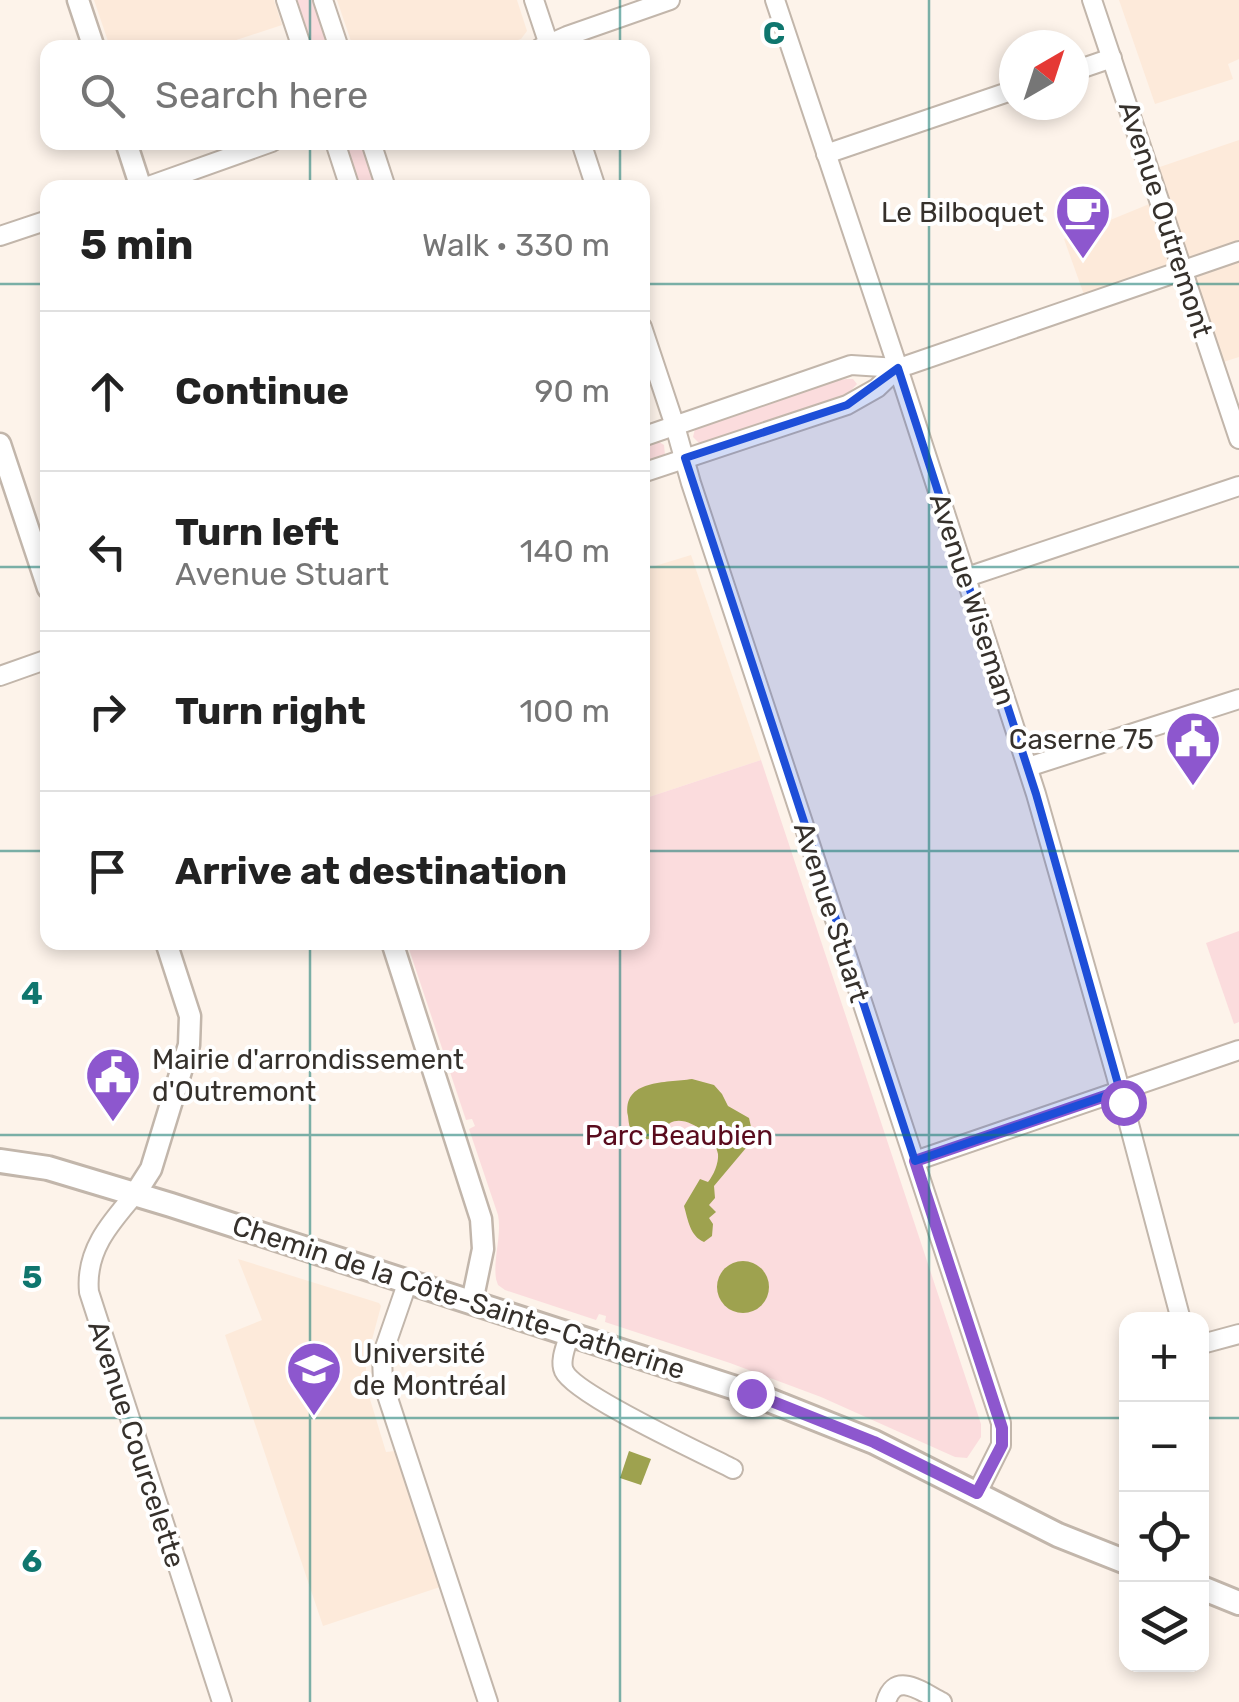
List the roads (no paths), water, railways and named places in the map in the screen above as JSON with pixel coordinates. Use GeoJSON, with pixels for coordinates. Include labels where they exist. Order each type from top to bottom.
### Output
{"type":"FeatureCollection","features":[{"type":"Feature","properties":{"kind":"main road","name":"Chemin de la Côte-Sainte-Catherine"},"geometry":{"type":"LineString","coordinates":[[0,1162],[48,1168],[135,1194],[697,1374],[874,1442],[1058,1535],[1119,1559]]}},
{"type":"Feature","properties":{"kind":"main road"},"geometry":{"type":"LineString","coordinates":[[1209,1591],[1239,1603]]}},
{"type":"Feature","properties":{"kind":"street"},"geometry":{"type":"LineString","coordinates":[[78,0],[91,40]]}},
{"type":"Feature","properties":{"kind":"street"},"geometry":{"type":"LineString","coordinates":[[286,0],[299,40]]}},
{"type":"Feature","properties":{"kind":"street"},"geometry":{"type":"LineString","coordinates":[[323,0],[337,40]]}},
{"type":"Feature","properties":{"kind":"street"},"geometry":{"type":"LineString","coordinates":[[534,0],[544,40]]}},
{"type":"Feature","properties":{"kind":"street"},"geometry":{"type":"LineString","coordinates":[[562,40],[670,0]]}},
{"type":"Feature","properties":{"kind":"street","name":"Avenue Wiseman"},"geometry":{"type":"LineString","coordinates":[[775,0],[1028,767],[1179,1312]]}},
{"type":"Feature","properties":{"kind":"street","name":"Avenue Outremont"},"geometry":{"type":"LineString","coordinates":[[1092,0],[1239,438]]}},
{"type":"Feature","properties":{"kind":"street"},"geometry":{"type":"LineString","coordinates":[[1089,65],[1112,58]]}},
{"type":"Feature","properties":{"kind":"street"},"geometry":{"type":"LineString","coordinates":[[826,154],[999,95]]}},
{"type":"Feature","properties":{"kind":"street"},"geometry":{"type":"LineString","coordinates":[[129,150],[139,180]]}},
{"type":"Feature","properties":{"kind":"street"},"geometry":{"type":"LineString","coordinates":[[165,180],[249,150]]}},
{"type":"Feature","properties":{"kind":"street"},"geometry":{"type":"LineString","coordinates":[[338,150],[347,180]]}},
{"type":"Feature","properties":{"kind":"street"},"geometry":{"type":"LineString","coordinates":[[374,150],[383,180]]}},
{"type":"Feature","properties":{"kind":"street"},"geometry":{"type":"LineString","coordinates":[[584,150],[593,180]]}},
{"type":"Feature","properties":{"kind":"street"},"geometry":{"type":"LineString","coordinates":[[0,236],[40,223]]}},
{"type":"Feature","properties":{"kind":"street"},"geometry":{"type":"LineString","coordinates":[[650,434],[851,366],[898,368],[1239,251]]}},
{"type":"Feature","properties":{"kind":"street","name":"Avenue Stuart"},"geometry":{"type":"LineString","coordinates":[[650,352],[690,484],[1002,1428],[1002,1445],[977,1493]]}},
{"type":"Feature","properties":{"kind":"street"},"geometry":{"type":"LineString","coordinates":[[650,470],[847,405],[877,388],[898,368]]}},
{"type":"Feature","properties":{"kind":"street"},"geometry":{"type":"LineString","coordinates":[[0,444],[40,564]]}},
{"type":"Feature","properties":{"kind":"street"},"geometry":{"type":"LineString","coordinates":[[966,578],[1239,486]]}},
{"type":"Feature","properties":{"kind":"street"},"geometry":{"type":"LineString","coordinates":[[0,676],[40,663]]}},
{"type":"Feature","properties":{"kind":"street"},"geometry":{"type":"LineString","coordinates":[[1028,767],[1239,699]]}},
{"type":"Feature","properties":{"kind":"street"},"geometry":{"type":"LineString","coordinates":[[135,1194],[151,1169],[190,1044],[190,1016],[169,950]]}},
{"type":"Feature","properties":{"kind":"street"},"geometry":{"type":"LineString","coordinates":[[395,950],[481,1219],[483,1250],[472,1302]]}},
{"type":"Feature","properties":{"kind":"street"},"geometry":{"type":"LineString","coordinates":[[915,1161],[1239,1050]]}},
{"type":"Feature","properties":{"kind":"street","name":"Avenue Courcelette"},"geometry":{"type":"LineString","coordinates":[[135,1194],[113,1218],[96,1246],[88,1270],[89,1292],[222,1702]]}},
{"type":"Feature","properties":{"kind":"street"},"geometry":{"type":"LineString","coordinates":[[408,1281],[382,1356],[382,1384],[488,1702]]}},
{"type":"Feature","properties":{"kind":"street"},"geometry":{"type":"LineString","coordinates":[[570,1333],[562,1364],[574,1382],[621,1412],[733,1469]]}},
{"type":"Feature","properties":{"kind":"street"},"geometry":{"type":"LineString","coordinates":[[1209,1342],[1239,1334]]}},
{"type":"Feature","properties":{"kind":"street"},"geometry":{"type":"LineString","coordinates":[[886,1702],[892,1688],[899,1685],[942,1702]]}},
{"type":"Feature","properties":{"kind":"place","name":"Le Bilboquet"},"geometry":{"type":"Point","coordinates":[1083,261]}},
{"type":"Feature","properties":{"kind":"place","name":"Caserne 75"},"geometry":{"type":"Point","coordinates":[1193,788]}},
{"type":"Feature","properties":{"kind":"place","name":"Mairie d'arrondissement d'Outremont"},"geometry":{"type":"Point","coordinates":[113,1124]}},
{"type":"Feature","properties":{"kind":"place","name":"Université de Montréal"},"geometry":{"type":"Point","coordinates":[314,1418]}},
{"type":"Feature","properties":{"kind":"park label","name":"Parc Beaubien"},"geometry":{"type":"Point","coordinates":[679,1135]}}]}
